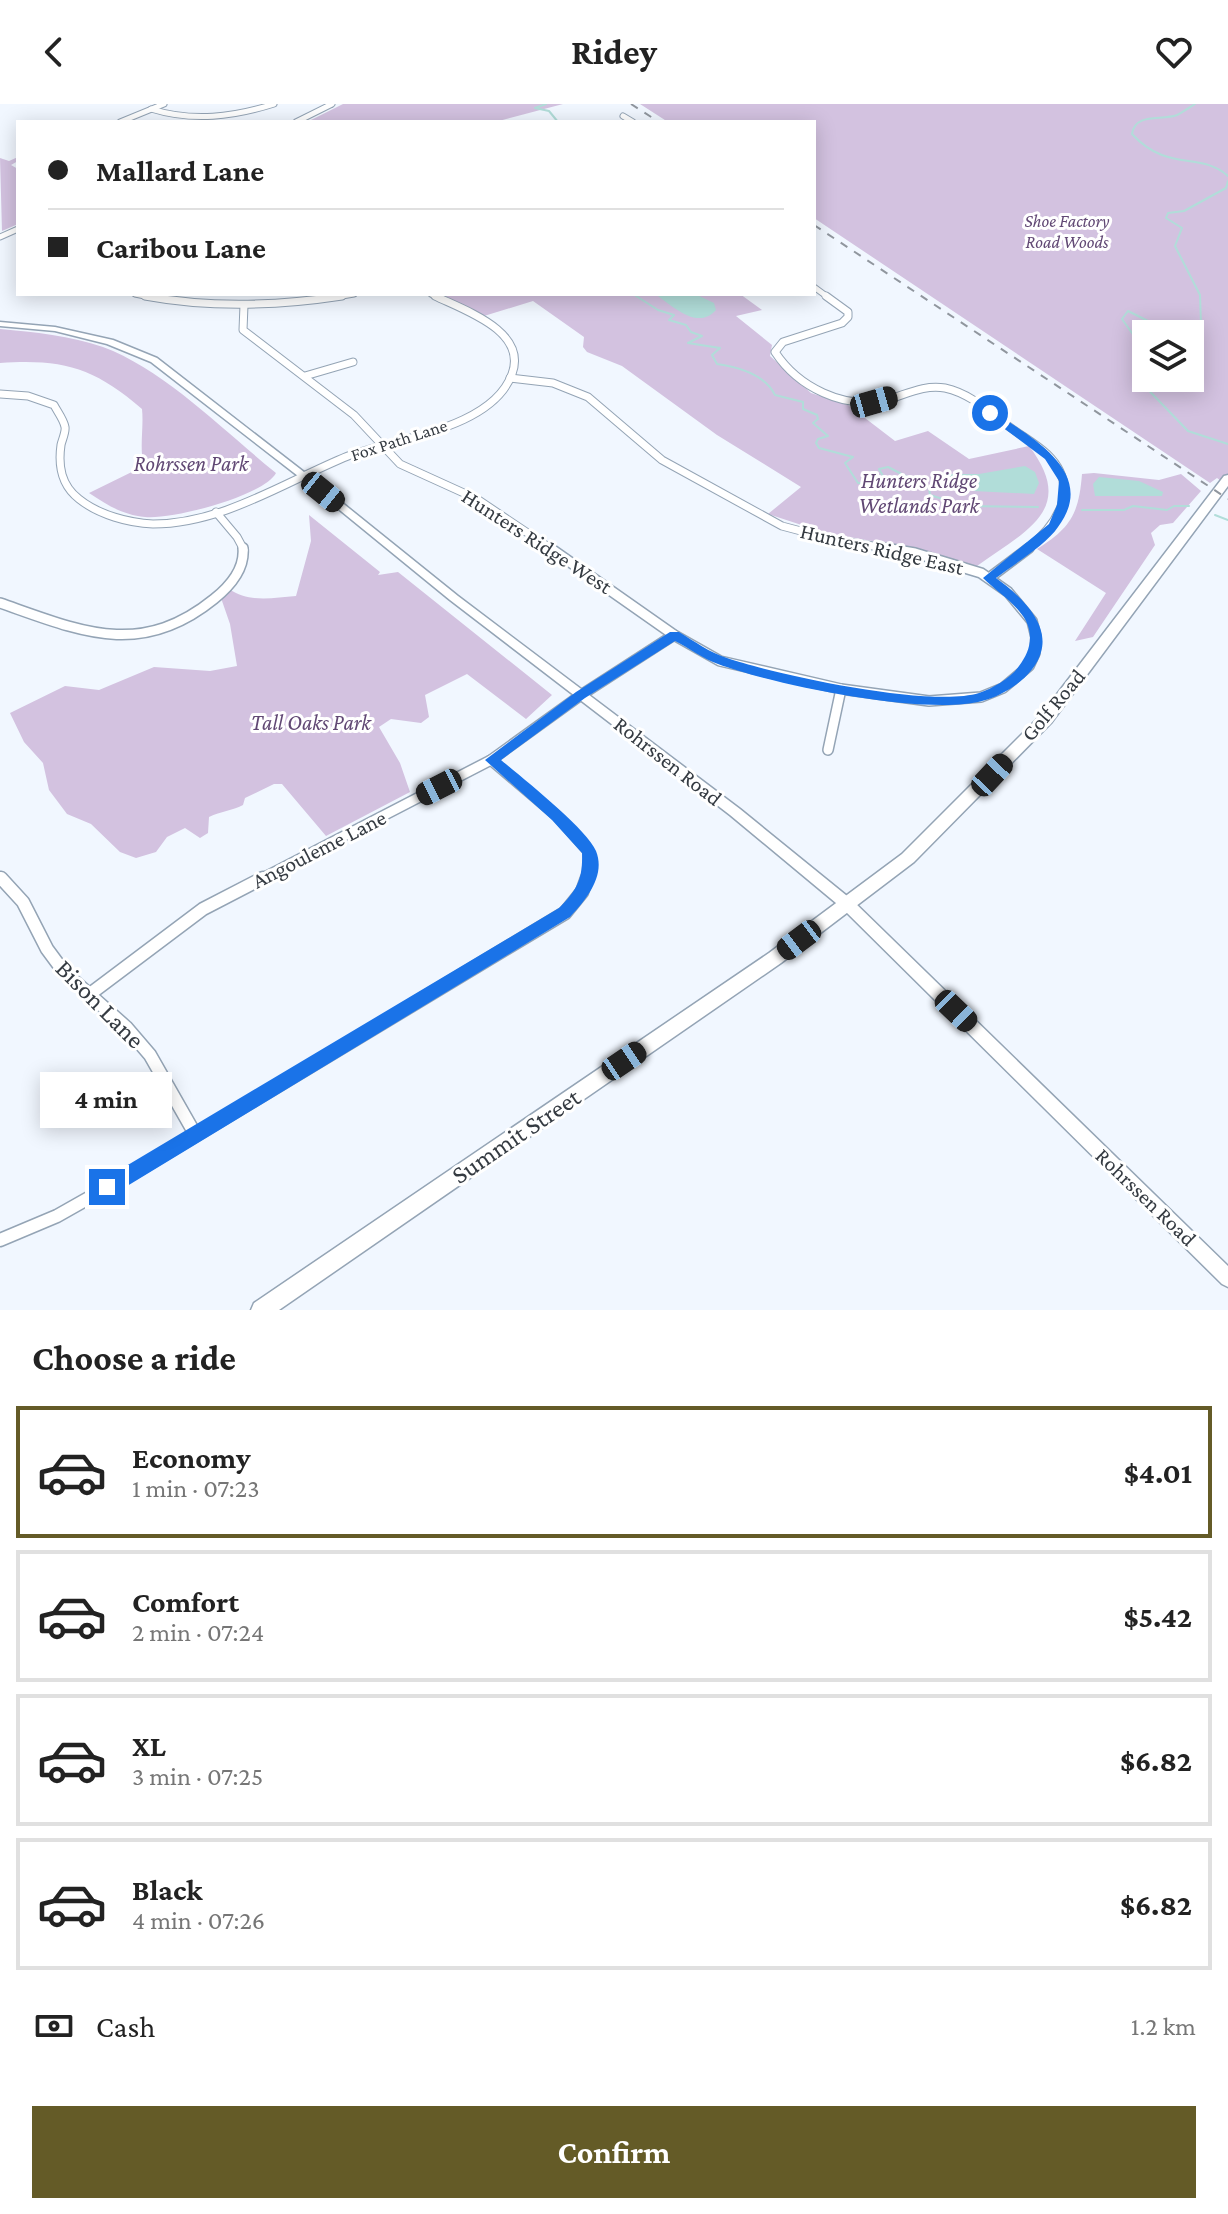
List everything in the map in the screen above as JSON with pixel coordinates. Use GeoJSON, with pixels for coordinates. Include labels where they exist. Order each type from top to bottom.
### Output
{"type":"FeatureCollection","features":[{"type":"Feature","properties":{"kind":"main road","name":"Golf Road"},"geometry":{"type":"LineString","coordinates":[[847,904],[908,858],[1046,719],[1228,478]]}},
{"type":"Feature","properties":{"kind":"main road","name":"Summit Street"},"geometry":{"type":"LineString","coordinates":[[261,1310],[775,958],[847,904]]}},
{"type":"Feature","properties":{"kind":"street"},"geometry":{"type":"LineString","coordinates":[[125,120],[164,104]]}},
{"type":"Feature","properties":{"kind":"street"},"geometry":{"type":"LineString","coordinates":[[151,109],[179,116],[208,118],[274,104]]}},
{"type":"Feature","properties":{"kind":"street"},"geometry":{"type":"LineString","coordinates":[[301,120],[332,104]]}},
{"type":"Feature","properties":{"kind":"street"},"geometry":{"type":"LineString","coordinates":[[623,116],[630,120]]}},
{"type":"Feature","properties":{"kind":"street"},"geometry":{"type":"LineString","coordinates":[[816,288],[840,304],[848,312],[848,317],[842,323],[783,342],[775,352],[779,360],[812,387],[848,401],[874,402],[920,389],[945,388],[966,396],[1036,446],[1059,468],[1064,481],[1062,505],[1054,526],[989,578]]}},
{"type":"Feature","properties":{"kind":"street"},"geometry":{"type":"LineString","coordinates":[[147,296],[189,303],[244,305],[334,296]]}},
{"type":"Feature","properties":{"kind":"street"},"geometry":{"type":"LineString","coordinates":[[435,296],[484,321],[508,338],[515,357],[510,378]]}},
{"type":"Feature","properties":{"kind":"street","name":"Hunters Ridge West"},"geometry":{"type":"LineString","coordinates":[[244,305],[243,330],[354,415],[400,464],[477,499],[525,529],[674,635],[720,661],[841,689]]}},
{"type":"Feature","properties":{"kind":"street","name":"Rohrssen Road"},"geometry":{"type":"LineString","coordinates":[[0,324],[55,329],[110,342],[154,360],[301,474],[735,812],[847,904],[1228,1278]]}},
{"type":"Feature","properties":{"kind":"street"},"geometry":{"type":"LineString","coordinates":[[305,376],[353,362]]}},
{"type":"Feature","properties":{"kind":"street","name":"Fox Path Lane"},"geometry":{"type":"LineString","coordinates":[[0,394],[28,396],[54,405],[65,427],[58,455],[59,477],[77,499],[119,520],[145,525],[173,524],[216,512],[301,474],[379,445],[448,425],[492,403],[510,378]]}},
{"type":"Feature","properties":{"kind":"street","name":"Hunters Ridge East"},"geometry":{"type":"LineString","coordinates":[[510,378],[553,383],[578,391],[662,460],[782,526],[831,539],[915,553],[989,578],[1008,592],[1032,621],[1036,637],[1035,653],[1018,678],[981,697],[929,701],[841,689]]}},
{"type":"Feature","properties":{"kind":"street"},"geometry":{"type":"LineString","coordinates":[[945,388],[948,378]]}},
{"type":"Feature","properties":{"kind":"street"},"geometry":{"type":"LineString","coordinates":[[0,603],[87,631],[140,636],[168,629],[209,605],[241,565],[244,552],[240,543],[216,512]]}},
{"type":"Feature","properties":{"kind":"street","name":"Angouleme Lane"},"geometry":{"type":"LineString","coordinates":[[90,994],[203,909],[491,760],[581,695],[674,635]]}},
{"type":"Feature","properties":{"kind":"street"},"geometry":{"type":"LineString","coordinates":[[828,750],[841,689]]}},
{"type":"Feature","properties":{"kind":"street"},"geometry":{"type":"LineString","coordinates":[[0,1240],[57,1216],[565,913],[583,893],[590,872],[589,852],[557,816],[491,760]]}},
{"type":"Feature","properties":{"kind":"street","name":"Bison Lane"},"geometry":{"type":"LineString","coordinates":[[0,877],[23,902],[47,949],[64,972],[126,1027],[150,1055],[195,1134]]}},
{"type":"Feature","properties":{"kind":"green space"},"geometry":{"type":"Polygon","coordinates":[[[343,104],[563,104],[503,120],[311,120],[343,104]]]}},
{"type":"Feature","properties":{"kind":"green space","name":"Shoe Factory Road Woods"},"geometry":{"type":"Polygon","coordinates":[[[640,104],[1228,104],[1228,486],[1217,478],[1210,483],[816,219],[816,120],[665,120],[640,104]]]}},
{"type":"Feature","properties":{"kind":"green space"},"geometry":{"type":"Polygon","coordinates":[[[0,158],[9,161],[16,158],[16,162],[11,165],[16,168],[16,225],[2,231],[0,158]]]}},
{"type":"Feature","properties":{"kind":"green space","name":"Hunters Ridge Wetlands Park"},"geometry":{"type":"Polygon","coordinates":[[[445,296],[743,296],[762,310],[736,316],[772,345],[770,356],[811,393],[848,405],[895,441],[928,431],[969,459],[1029,446],[1043,468],[1048,487],[1047,503],[1027,530],[977,566],[912,548],[826,533],[768,514],[801,487],[717,435],[622,366],[587,352],[583,347],[584,337],[533,301],[484,316],[445,296]]]}},
{"type":"Feature","properties":{"kind":"green space","name":"Rohrssen Park"},"geometry":{"type":"Polygon","coordinates":[[[0,329],[78,340],[126,357],[172,386],[276,473],[254,490],[216,505],[158,517],[122,512],[89,493],[144,466],[142,409],[108,384],[76,369],[42,363],[0,363],[0,329]]]}},
{"type":"Feature","properties":{"kind":"green space"},"geometry":{"type":"Polygon","coordinates":[[[1082,474],[1159,480],[1181,474],[1201,491],[1173,523],[1160,525],[1151,533],[1155,545],[1093,637],[1075,641],[1106,593],[1037,549],[1058,534],[1071,518],[1082,474]]]}},
{"type":"Feature","properties":{"kind":"green space","name":"Tall Oaks Park"},"geometry":{"type":"Polygon","coordinates":[[[309,515],[380,572],[378,575],[398,572],[552,695],[526,719],[467,674],[425,695],[429,717],[421,723],[391,719],[379,727],[400,763],[410,792],[326,836],[282,784],[274,784],[245,798],[243,805],[209,817],[208,833],[200,838],[185,828],[167,837],[156,852],[136,858],[120,852],[91,824],[67,814],[49,790],[43,763],[24,742],[10,713],[65,686],[99,690],[154,667],[210,671],[237,666],[230,624],[221,598],[229,589],[253,598],[296,596],[311,541],[309,515]]]}},
{"type":"Feature","properties":{"kind":"shaded area"},"geometry":{"type":"Polygon","coordinates":[[[658,296],[699,296],[714,303],[716,310],[701,318],[677,310],[658,296]]]}},
{"type":"Feature","properties":{"kind":"shaded area"},"geometry":{"type":"Polygon","coordinates":[[[1025,466],[1035,472],[1039,483],[1034,494],[973,491],[944,478],[947,474],[979,474],[1025,466]]]}},
{"type":"Feature","properties":{"kind":"shaded area"},"geometry":{"type":"Polygon","coordinates":[[[1099,477],[1139,481],[1163,492],[1162,496],[1095,496],[1093,484],[1099,477]]]}},
{"type":"Feature","properties":{"kind":"waterway"},"geometry":{"type":"LineString","coordinates":[[546,104],[535,108],[549,111],[556,120]]}},
{"type":"Feature","properties":{"kind":"waterway"},"geometry":{"type":"LineString","coordinates":[[1195,104],[1171,117],[1144,120],[1134,127],[1132,134],[1158,154],[1206,164],[1228,176]]}},
{"type":"Feature","properties":{"kind":"waterway"},"geometry":{"type":"LineString","coordinates":[[1228,181],[1226,188],[1184,211],[1168,213],[1166,218],[1182,228],[1175,246],[1200,295],[1201,325],[1162,328],[1128,311],[1122,319],[1142,347],[1133,374],[1188,431],[1228,444]]}},
{"type":"Feature","properties":{"kind":"waterway"},"geometry":{"type":"LineString","coordinates":[[636,296],[658,310],[674,315],[669,320],[686,325],[691,332],[702,336],[688,343],[720,348],[712,355],[717,364],[750,373],[765,382],[775,395],[803,402],[803,409],[817,415],[818,419],[813,423],[828,436],[818,439],[816,443],[819,448],[853,457],[845,463],[858,483],[873,483],[883,476],[879,469],[888,467],[929,488],[930,495],[965,506],[1038,507]]}},
{"type":"Feature","properties":{"kind":"waterway"},"geometry":{"type":"LineString","coordinates":[[1082,510],[1124,510],[1133,506],[1167,510],[1174,506],[1189,506]]}},
{"type":"Feature","properties":{"kind":"waterway"},"geometry":{"type":"LineString","coordinates":[[1215,515],[1228,520]]}},
{"type":"Feature","properties":{"kind":"railway"},"geometry":{"type":"LineString","coordinates":[[631,104],[656,120]]}},
{"type":"Feature","properties":{"kind":"railway"},"geometry":{"type":"LineString","coordinates":[[816,226],[1228,499]]}},
{"type":"Feature","properties":{"kind":"route"},"geometry":{"type":"LineString","coordinates":[[107,1187],[565,913],[583,893],[590,872],[589,852],[557,816],[491,760],[581,695],[674,635],[720,661],[841,689],[929,701],[981,697],[1018,678],[1035,653],[1036,637],[1032,621],[1008,592],[989,578],[1054,526],[1065,493],[1064,481],[1059,468],[1049,456],[990,413]]}}]}
